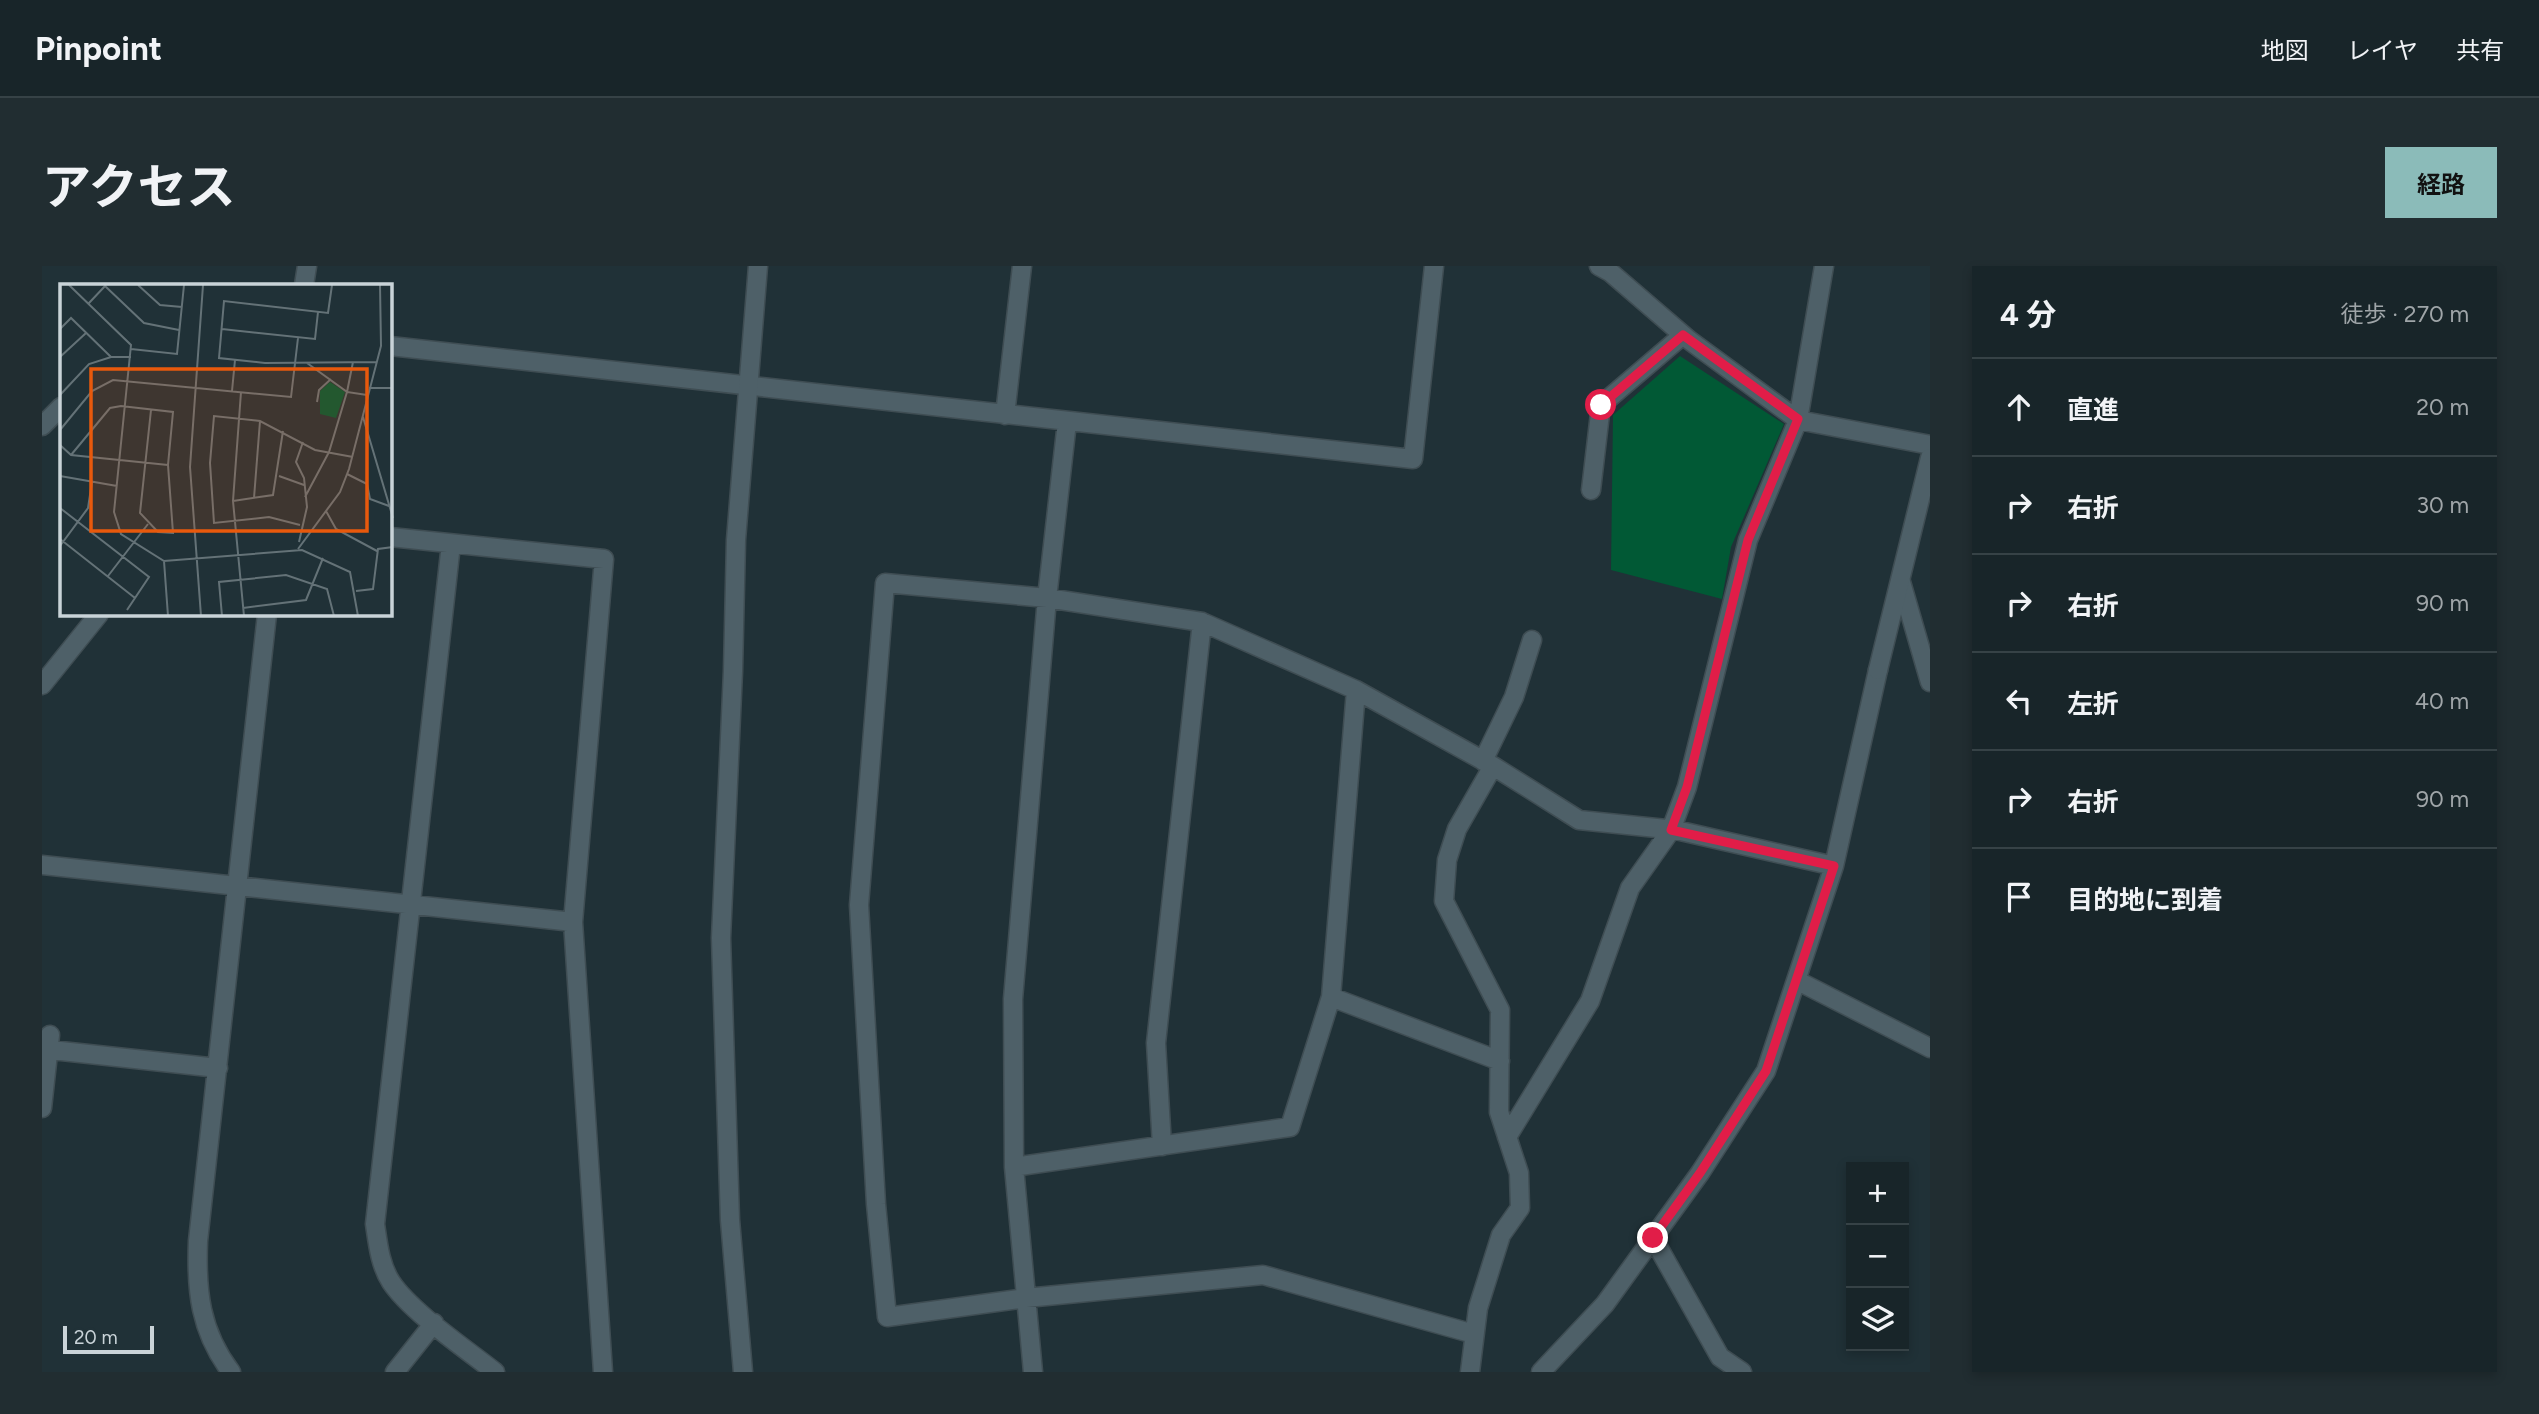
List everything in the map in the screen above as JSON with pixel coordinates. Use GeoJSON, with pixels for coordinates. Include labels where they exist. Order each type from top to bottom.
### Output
{"type":"FeatureCollection","features":[{"type":"Feature","properties":{"kind":"street"},"geometry":{"type":"LineString","coordinates":[[304,284],[307,266]]}},
{"type":"Feature","properties":{"kind":"street"},"geometry":{"type":"LineString","coordinates":[[743,1372],[730,1220],[721,937],[736,540],[758,266]]}},
{"type":"Feature","properties":{"kind":"street"},"geometry":{"type":"LineString","coordinates":[[1006,415],[1022,266]]}},
{"type":"Feature","properties":{"kind":"street"},"geometry":{"type":"LineString","coordinates":[[392,346],[1413,459],[1434,266]]}},
{"type":"Feature","properties":{"kind":"street"},"geometry":{"type":"LineString","coordinates":[[1599,266],[1610,272],[1683,335],[1798,419],[1930,445]]}},
{"type":"Feature","properties":{"kind":"street"},"geometry":{"type":"LineString","coordinates":[[1507,1138],[1590,1001],[1630,888],[1671,830],[1687,787],[1748,540],[1798,419],[1824,266]]}},
{"type":"Feature","properties":{"kind":"street"},"geometry":{"type":"LineString","coordinates":[[1591,490],[1601,405],[1683,335]]}},
{"type":"Feature","properties":{"kind":"street"},"geometry":{"type":"LineString","coordinates":[[42,426],[60,408]]}},
{"type":"Feature","properties":{"kind":"street"},"geometry":{"type":"LineString","coordinates":[[1033,1372],[1014,1167],[1013,999],[1047,598],[1067,422]]}},
{"type":"Feature","properties":{"kind":"street"},"geometry":{"type":"LineString","coordinates":[[1541,1372],[1605,1304],[1700,1173],[1766,1071],[1834,866],[1930,458]]}},
{"type":"Feature","properties":{"kind":"street"},"geometry":{"type":"LineString","coordinates":[[392,537],[604,559],[573,922],[603,1372]]}},
{"type":"Feature","properties":{"kind":"street"},"geometry":{"type":"LineString","coordinates":[[451,544],[375,1224],[379,1253],[391,1281],[411,1305],[495,1372]]}},
{"type":"Feature","properties":{"kind":"street"},"geometry":{"type":"LineString","coordinates":[[1901,582],[1930,682]]}},
{"type":"Feature","properties":{"kind":"street"},"geometry":{"type":"LineString","coordinates":[[1474,1334],[1263,1275],[1026,1298],[887,1317],[876,1204],[859,905],[885,583],[1047,598],[1202,622],[1356,690],[1488,764],[1579,820],[1671,830],[1834,866]]}},
{"type":"Feature","properties":{"kind":"street"},"geometry":{"type":"LineString","coordinates":[[42,685],[97,616]]}},
{"type":"Feature","properties":{"kind":"street"},"geometry":{"type":"LineString","coordinates":[[231,1372],[220,1358],[202,1317],[196,1279],[267,616]]}},
{"type":"Feature","properties":{"kind":"street"},"geometry":{"type":"LineString","coordinates":[[1161,1146],[1156,1043],[1202,622]]}},
{"type":"Feature","properties":{"kind":"street"},"geometry":{"type":"LineString","coordinates":[[1470,1372],[1478,1308],[1501,1235],[1520,1208],[1519,1173],[1499,1112],[1500,1010],[1444,901],[1447,860],[1457,829],[1488,764],[1514,697],[1532,640]]}},
{"type":"Feature","properties":{"kind":"street"},"geometry":{"type":"LineString","coordinates":[[1014,1167],[1290,1127],[1331,997],[1356,690]]}},
{"type":"Feature","properties":{"kind":"street"},"geometry":{"type":"LineString","coordinates":[[42,864],[573,922]]}},
{"type":"Feature","properties":{"kind":"street"},"geometry":{"type":"LineString","coordinates":[[1798,981],[1930,1048]]}},
{"type":"Feature","properties":{"kind":"street"},"geometry":{"type":"LineString","coordinates":[[1331,997],[1500,1061]]}},
{"type":"Feature","properties":{"kind":"street"},"geometry":{"type":"LineString","coordinates":[[42,1108],[47,1045],[218,1068]]}},
{"type":"Feature","properties":{"kind":"street"},"geometry":{"type":"LineString","coordinates":[[1653,1238],[1720,1357],[1742,1372]]}},
{"type":"Feature","properties":{"kind":"street"},"geometry":{"type":"LineString","coordinates":[[395,1372],[434,1323]]}},
{"type":"Feature","properties":{"kind":"green space"},"geometry":{"type":"Polygon","coordinates":[[[1680,356],[1784,424],[1731,547],[1722,599],[1611,570],[1613,415],[1680,356]]]}},
{"type":"Feature","properties":{"kind":"route"},"geometry":{"type":"LineString","coordinates":[[1601,405],[1683,335],[1798,419],[1748,540],[1687,787],[1671,830],[1834,866],[1766,1071],[1700,1173],[1653,1238]]}}]}
